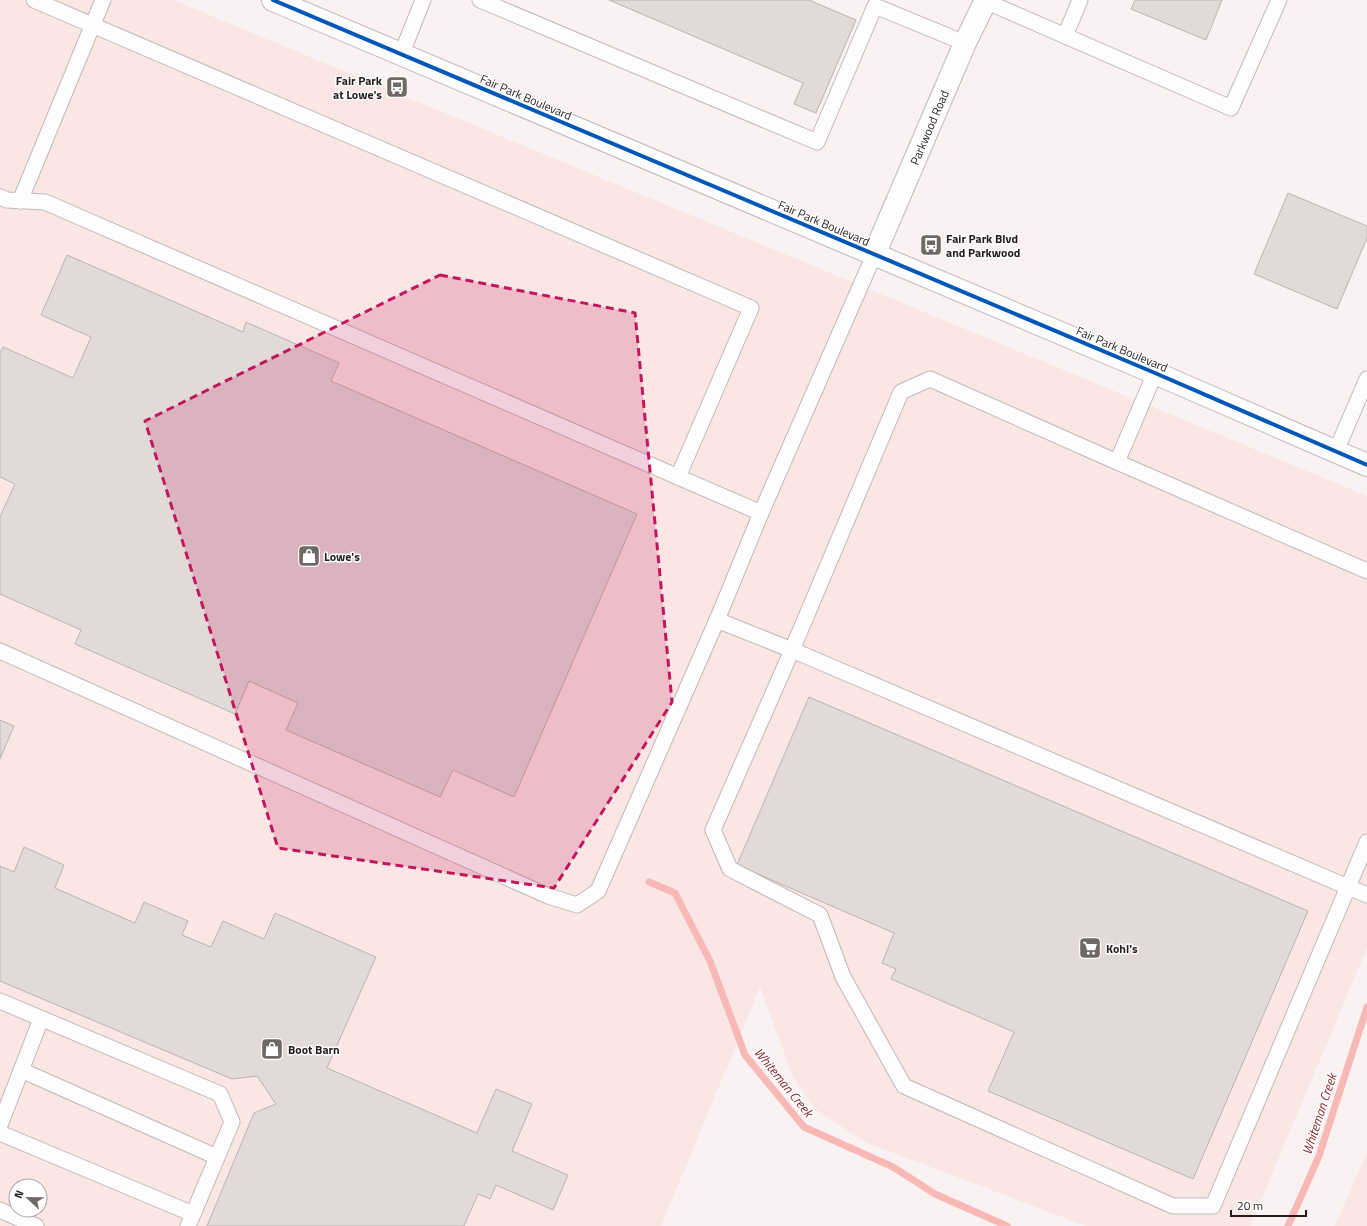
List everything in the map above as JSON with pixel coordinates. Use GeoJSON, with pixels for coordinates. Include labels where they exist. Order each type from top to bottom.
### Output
{"type":"FeatureCollection","features":[{"type":"Feature","properties":{"kind":"street","name":"Fair Park Boulevard"},"geometry":{"type":"LineString","coordinates":[[273,0],[320,9],[401,55],[1155,373],[1367,465]]}},
{"type":"Feature","properties":{"kind":"street","name":"Parkwood Road"},"geometry":{"type":"LineString","coordinates":[[874,255],[985,1]]}},
{"type":"Feature","properties":{"kind":"lane"},"geometry":{"type":"LineString","coordinates":[[34,0],[751,308],[678,477]]}},
{"type":"Feature","properties":{"kind":"lane"},"geometry":{"type":"LineString","coordinates":[[20,201],[103,0]]}},
{"type":"Feature","properties":{"kind":"lane"},"geometry":{"type":"LineString","coordinates":[[401,55],[423,0]]}},
{"type":"Feature","properties":{"kind":"lane"},"geometry":{"type":"LineString","coordinates":[[480,0],[817,142],[872,3],[965,44]]}},
{"type":"Feature","properties":{"kind":"lane"},"geometry":{"type":"LineString","coordinates":[[1065,36],[1080,0]]}},
{"type":"Feature","properties":{"kind":"lane"},"geometry":{"type":"LineString","coordinates":[[985,1],[1231,108],[1279,0]]}},
{"type":"Feature","properties":{"kind":"lane"},"geometry":{"type":"LineString","coordinates":[[0,197],[7,200],[45,202],[761,513]]}},
{"type":"Feature","properties":{"kind":"lane"},"geometry":{"type":"LineString","coordinates":[[0,651],[548,896],[577,905],[598,891],[874,255]]}},
{"type":"Feature","properties":{"kind":"lane"},"geometry":{"type":"LineString","coordinates":[[1117,462],[1155,373]]}},
{"type":"Feature","properties":{"kind":"lane"},"geometry":{"type":"LineString","coordinates":[[1367,571],[1117,462],[930,378],[901,392],[792,650],[713,830],[730,870],[820,914],[843,977],[904,1086],[1173,1206],[1213,1206],[1367,842]]}},
{"type":"Feature","properties":{"kind":"lane"},"geometry":{"type":"LineString","coordinates":[[1336,451],[1367,379]]}},
{"type":"Feature","properties":{"kind":"lane"},"geometry":{"type":"LineString","coordinates":[[716,620],[792,650],[1367,895]]}},
{"type":"Feature","properties":{"kind":"lane"},"geometry":{"type":"LineString","coordinates":[[0,1001],[220,1094],[232,1122],[190,1220],[0,1133]]}},
{"type":"Feature","properties":{"kind":"lane"},"geometry":{"type":"LineString","coordinates":[[0,1125],[41,1019]]}},
{"type":"Feature","properties":{"kind":"lane"},"geometry":{"type":"LineString","coordinates":[[21,1070],[217,1157]]}},
{"type":"Feature","properties":{"kind":"lane"},"geometry":{"type":"LineString","coordinates":[[0,1210],[36,1226]]}},
{"type":"Feature","properties":{"kind":"highlighted area"},"geometry":{"type":"Polygon","coordinates":[[[440,275],[635,313],[672,702],[554,888],[278,848],[145,421],[440,275]]]}},
{"type":"Feature","properties":{"kind":"shaded area"},"geometry":{"type":"Polygon","coordinates":[[[0,0],[173,0],[1367,496],[1367,948],[1250,1226],[1086,1226],[865,1142],[815,1109],[793,1077],[760,987],[661,1226],[0,1226],[0,0]]]}},
{"type":"Feature","properties":{"kind":"shaded area"},"geometry":{"type":"Polygon","coordinates":[[[1367,1152],[1367,1226],[1335,1226],[1367,1152]]]}},
{"type":"Feature","properties":{"kind":"building"},"geometry":{"type":"Polygon","coordinates":[[[609,0],[809,0],[856,20],[816,113],[794,104],[803,83],[609,0]]]}},
{"type":"Feature","properties":{"kind":"building"},"geometry":{"type":"Polygon","coordinates":[[[1135,0],[1222,0],[1206,40],[1131,9],[1135,0]]]}},
{"type":"Feature","properties":{"kind":"building"},"geometry":{"type":"Polygon","coordinates":[[[1288,193],[1367,226],[1367,238],[1337,309],[1254,274],[1288,193]]]}},
{"type":"Feature","properties":{"kind":"building","name":"Lowe's"},"geometry":{"type":"Polygon","coordinates":[[[67,255],[243,332],[246,322],[339,363],[331,381],[637,514],[514,797],[453,770],[440,797],[286,730],[298,703],[249,681],[235,714],[75,644],[81,630],[0,594],[0,517],[15,484],[0,477],[0,353],[3,347],[73,378],[91,337],[41,315],[67,255]]]}},
{"type":"Feature","properties":{"kind":"building","name":"Kohl's"},"geometry":{"type":"Polygon","coordinates":[[[809,697],[1308,911],[1193,1179],[988,1091],[1014,1032],[891,979],[896,969],[882,963],[894,933],[737,865],[809,697]]]}},
{"type":"Feature","properties":{"kind":"building"},"geometry":{"type":"Polygon","coordinates":[[[0,720],[14,726],[0,759],[0,720]]]}},
{"type":"Feature","properties":{"kind":"building"},"geometry":{"type":"Polygon","coordinates":[[[24,847],[64,865],[55,888],[135,923],[144,902],[188,921],[182,935],[211,947],[223,921],[264,939],[275,913],[376,957],[327,1068],[477,1133],[496,1089],[532,1104],[512,1151],[568,1175],[553,1210],[496,1185],[490,1199],[478,1194],[464,1226],[207,1226],[254,1113],[276,1104],[257,1076],[232,1079],[0,981],[0,866],[14,872],[24,847]]]}},
{"type":"Feature","properties":{"kind":"waterway","name":"Whiteman Creek"},"geometry":{"type":"LineString","coordinates":[[649,882],[675,893],[710,961],[745,1055],[804,1127],[893,1167],[935,1194],[1007,1226]]}},
{"type":"Feature","properties":{"kind":"waterway","name":"Whiteman Creek"},"geometry":{"type":"LineString","coordinates":[[1288,1226],[1319,1156],[1367,1007]]}},
{"type":"Feature","properties":{"kind":"cycle path"},"geometry":{"type":"LineString","coordinates":[[273,0],[1155,373],[1367,465]]}},
{"type":"Feature","properties":{"kind":"place","name":"Fair Park at Lowe's"},"geometry":{"type":"Point","coordinates":[397,87]}},
{"type":"Feature","properties":{"kind":"place","name":"Fair Park Blvd and Parkwood"},"geometry":{"type":"Point","coordinates":[931,245]}},
{"type":"Feature","properties":{"kind":"place","name":"Lowe's"},"geometry":{"type":"Point","coordinates":[309,556]}},
{"type":"Feature","properties":{"kind":"place","name":"Kohl's"},"geometry":{"type":"Point","coordinates":[1090,948]}},
{"type":"Feature","properties":{"kind":"place","name":"Boot Barn"},"geometry":{"type":"Point","coordinates":[272,1049]}}]}
